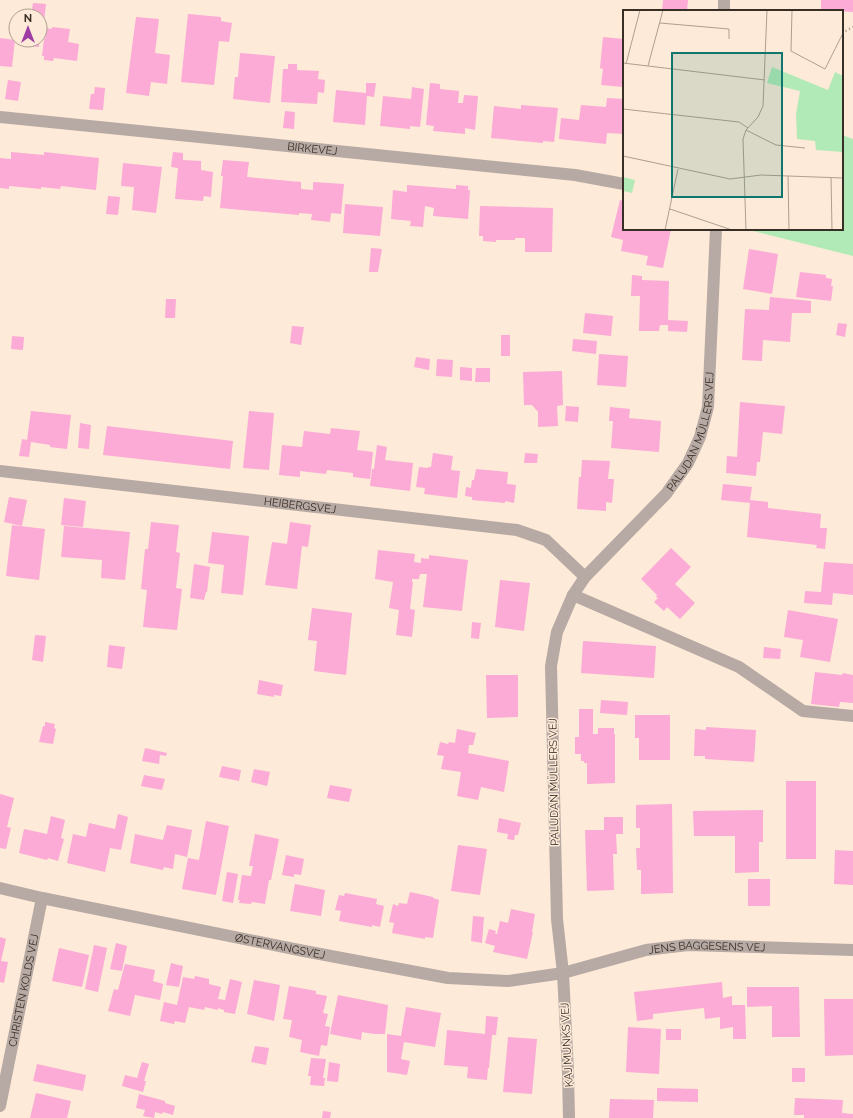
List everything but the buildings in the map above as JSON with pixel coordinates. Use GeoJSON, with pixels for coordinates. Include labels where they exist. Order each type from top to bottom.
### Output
{"type":"FeatureCollection","features":[{"type":"Feature","properties":{"kind":"street","name":"BIRKEVEJ"},"geometry":{"type":"LineString","coordinates":[[0,117],[575,175],[623,184]]}},
{"type":"Feature","properties":{"kind":"street","name":"PALUDAN MÜLLERS VEJ"},"geometry":{"type":"LineString","coordinates":[[563,973],[557,919],[551,666],[558,632],[573,595],[585,577],[666,494],[688,463],[700,438],[708,407],[716,230]]}},
{"type":"Feature","properties":{"kind":"street","name":"HEIBERGSVEJ"},"geometry":{"type":"LineString","coordinates":[[0,471],[517,530],[546,540],[585,577]]}},
{"type":"Feature","properties":{"kind":"street"},"geometry":{"type":"LineString","coordinates":[[573,595],[739,667],[803,711],[853,716]]}},
{"type":"Feature","properties":{"kind":"street","name":"ØSTERVANGSVEJ"},"geometry":{"type":"LineString","coordinates":[[0,888],[42,898],[304,951],[448,978],[508,981],[563,973]]}},
{"type":"Feature","properties":{"kind":"street","name":"CHRISTEN KOLDS VEJ"},"geometry":{"type":"LineString","coordinates":[[0,1106],[42,898]]}},
{"type":"Feature","properties":{"kind":"street","name":"JENS BAGGESENS VEJ"},"geometry":{"type":"LineString","coordinates":[[563,973],[646,950],[688,945],[853,950]]}},
{"type":"Feature","properties":{"kind":"street","name":"KAJ MUNKS VEJ"},"geometry":{"type":"LineString","coordinates":[[563,973],[569,1118]]}},
{"type":"Feature","properties":{"kind":"path"},"geometry":{"type":"LineString","coordinates":[[843,32],[853,27]]}},
{"type":"Feature","properties":{"kind":"green space"},"geometry":{"type":"Polygon","coordinates":[[[843,135],[853,139],[853,256],[749,230],[843,230],[843,135]]]}}]}
